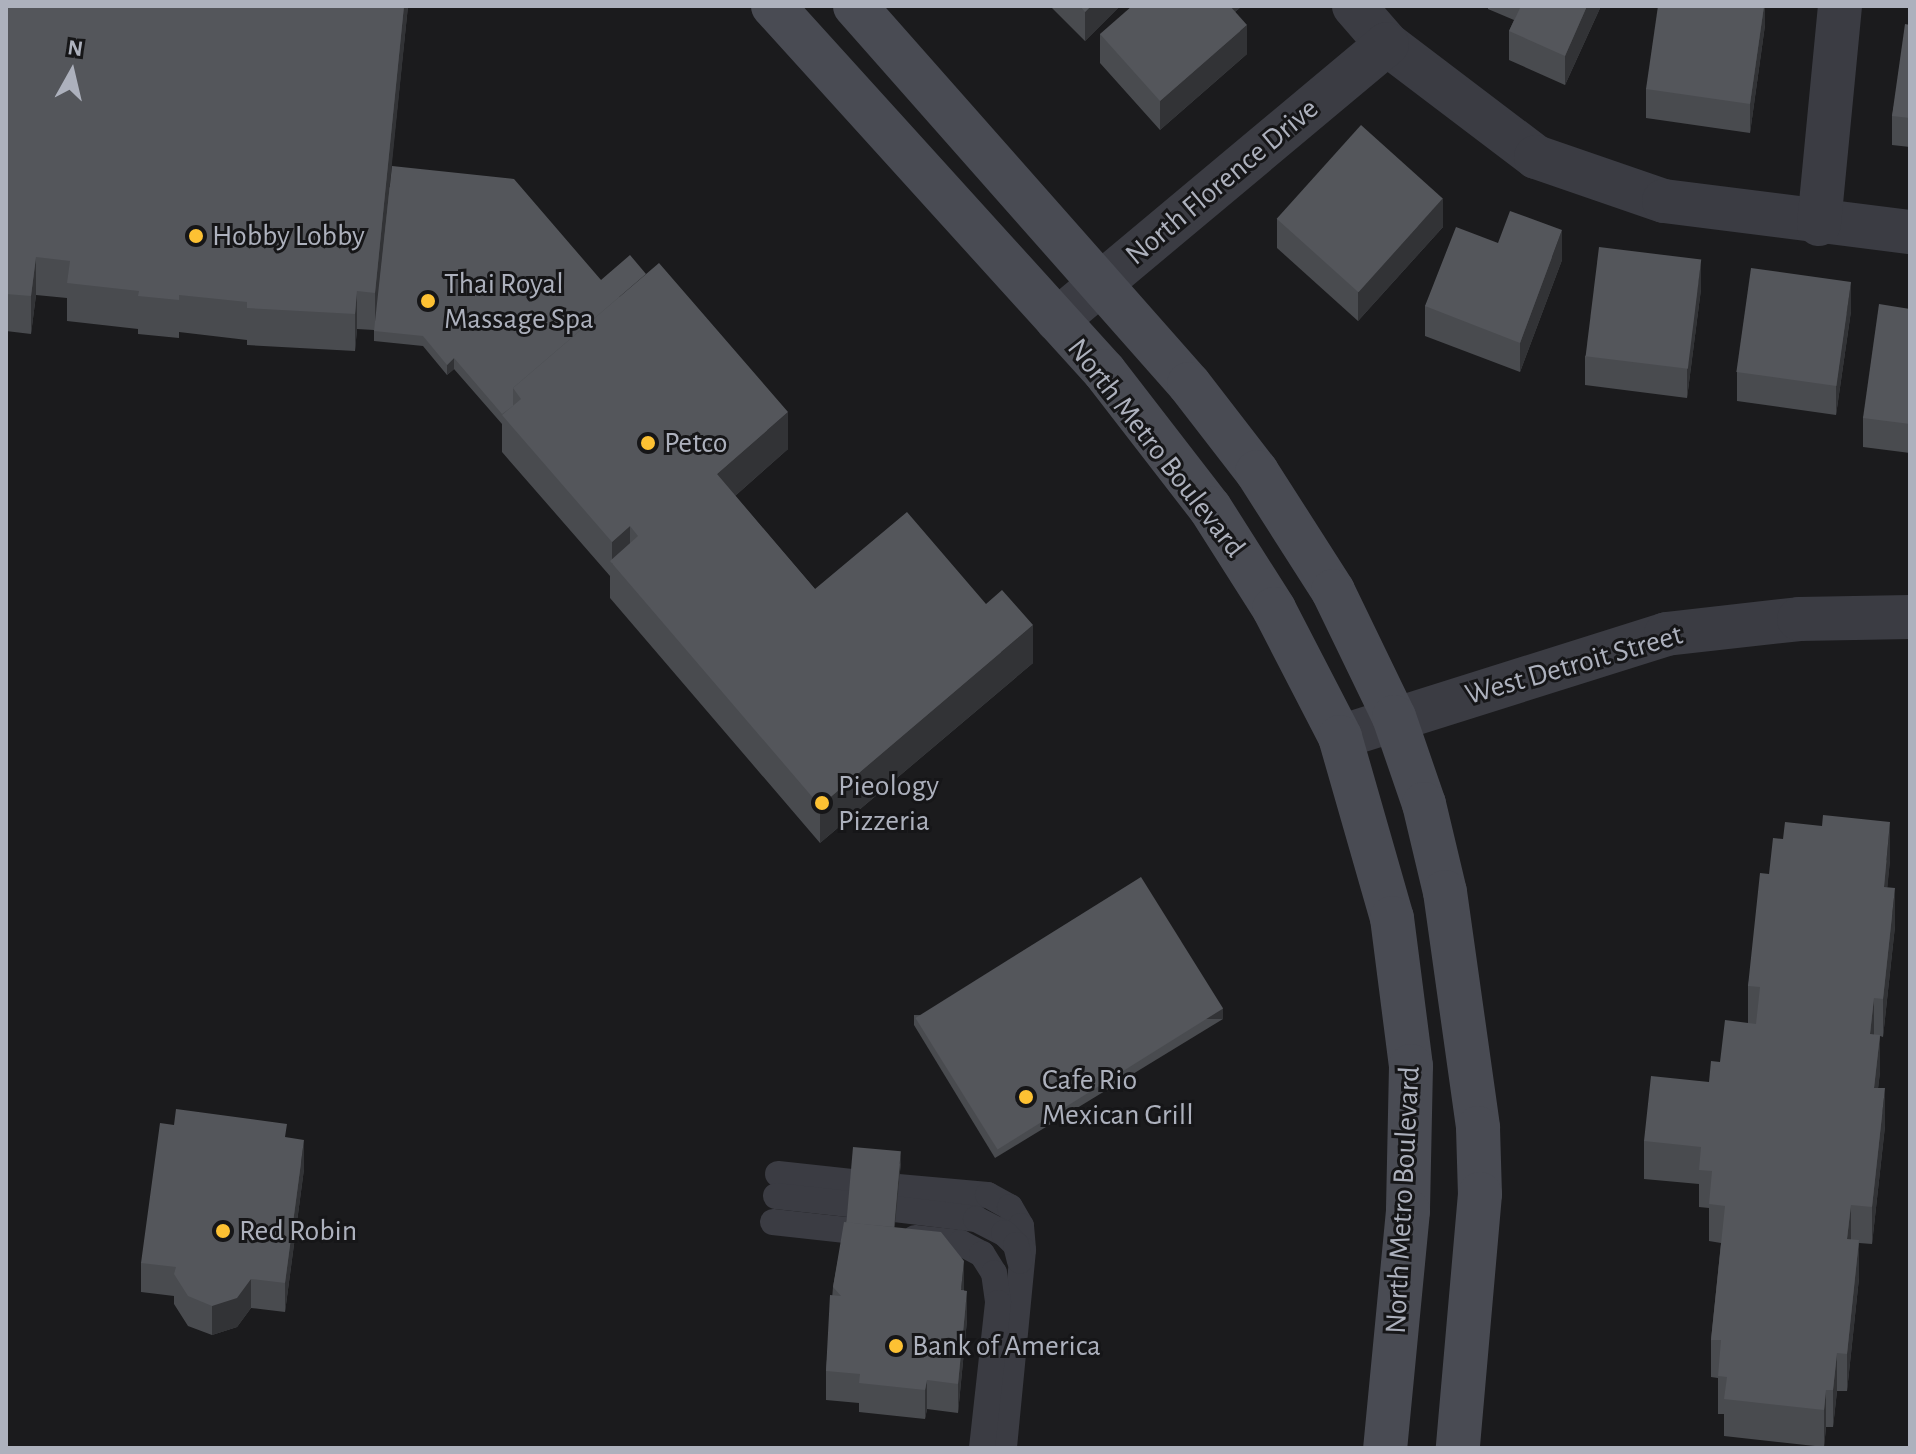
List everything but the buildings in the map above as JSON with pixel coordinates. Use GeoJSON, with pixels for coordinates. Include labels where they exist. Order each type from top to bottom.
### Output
{"type":"FeatureCollection","features":[{"type":"Feature","properties":{"kind":"street","name":"North Metro Boulevard"},"geometry":{"type":"LineString","coordinates":[[773,6],[1104,371],[1210,508],[1274,609],[1340,737],[1392,918],[1411,1066],[1408,1211],[1385,1448]]}},
{"type":"Feature","properties":{"kind":"street","name":"North Metro Boulevard"},"geometry":{"type":"LineString","coordinates":[[855,6],[1189,384],[1300,534],[1394,717],[1424,804],[1445,892],[1477,1114],[1480,1194],[1458,1448]]}},
{"type":"Feature","properties":{"kind":"street"},"geometry":{"type":"LineString","coordinates":[[1354,6],[1387,44],[1536,157],[1664,201],[1819,224],[1910,232]]}},
{"type":"Feature","properties":{"kind":"street"},"geometry":{"type":"LineString","coordinates":[[1819,224],[1840,6]]}},
{"type":"Feature","properties":{"kind":"street","name":"North Florence Drive"},"geometry":{"type":"LineString","coordinates":[[1057,320],[1387,44]]}},
{"type":"Feature","properties":{"kind":"street","name":"West Detroit Street"},"geometry":{"type":"LineString","coordinates":[[1340,737],[1394,717],[1666,634],[1799,619],[1910,617]]}},
{"type":"Feature","properties":{"kind":"lane"},"geometry":{"type":"LineString","coordinates":[[982,1448],[998,1303],[994,1273],[982,1254],[895,1211],[988,1195],[1010,1207],[1021,1226],[1022,1269],[1004,1448]]}},
{"type":"Feature","properties":{"kind":"lane"},"geometry":{"type":"LineString","coordinates":[[776,1197],[849,1206],[776,1197]]}},
{"type":"Feature","properties":{"kind":"place","name":"Hobby Lobby"},"geometry":{"type":"Point","coordinates":[196,236]}},
{"type":"Feature","properties":{"kind":"place","name":"Thai Royal Massage Spa"},"geometry":{"type":"Point","coordinates":[428,301]}},
{"type":"Feature","properties":{"kind":"place","name":"Petco"},"geometry":{"type":"Point","coordinates":[648,443]}},
{"type":"Feature","properties":{"kind":"place","name":"Pieology Pizzeria"},"geometry":{"type":"Point","coordinates":[822,803]}},
{"type":"Feature","properties":{"kind":"place","name":"Cafe Rio Mexican Grill"},"geometry":{"type":"Point","coordinates":[1026,1097]}},
{"type":"Feature","properties":{"kind":"place","name":"Red Robin"},"geometry":{"type":"Point","coordinates":[223,1231]}},
{"type":"Feature","properties":{"kind":"place","name":"Bank of America"},"geometry":{"type":"Point","coordinates":[896,1346]}}]}
